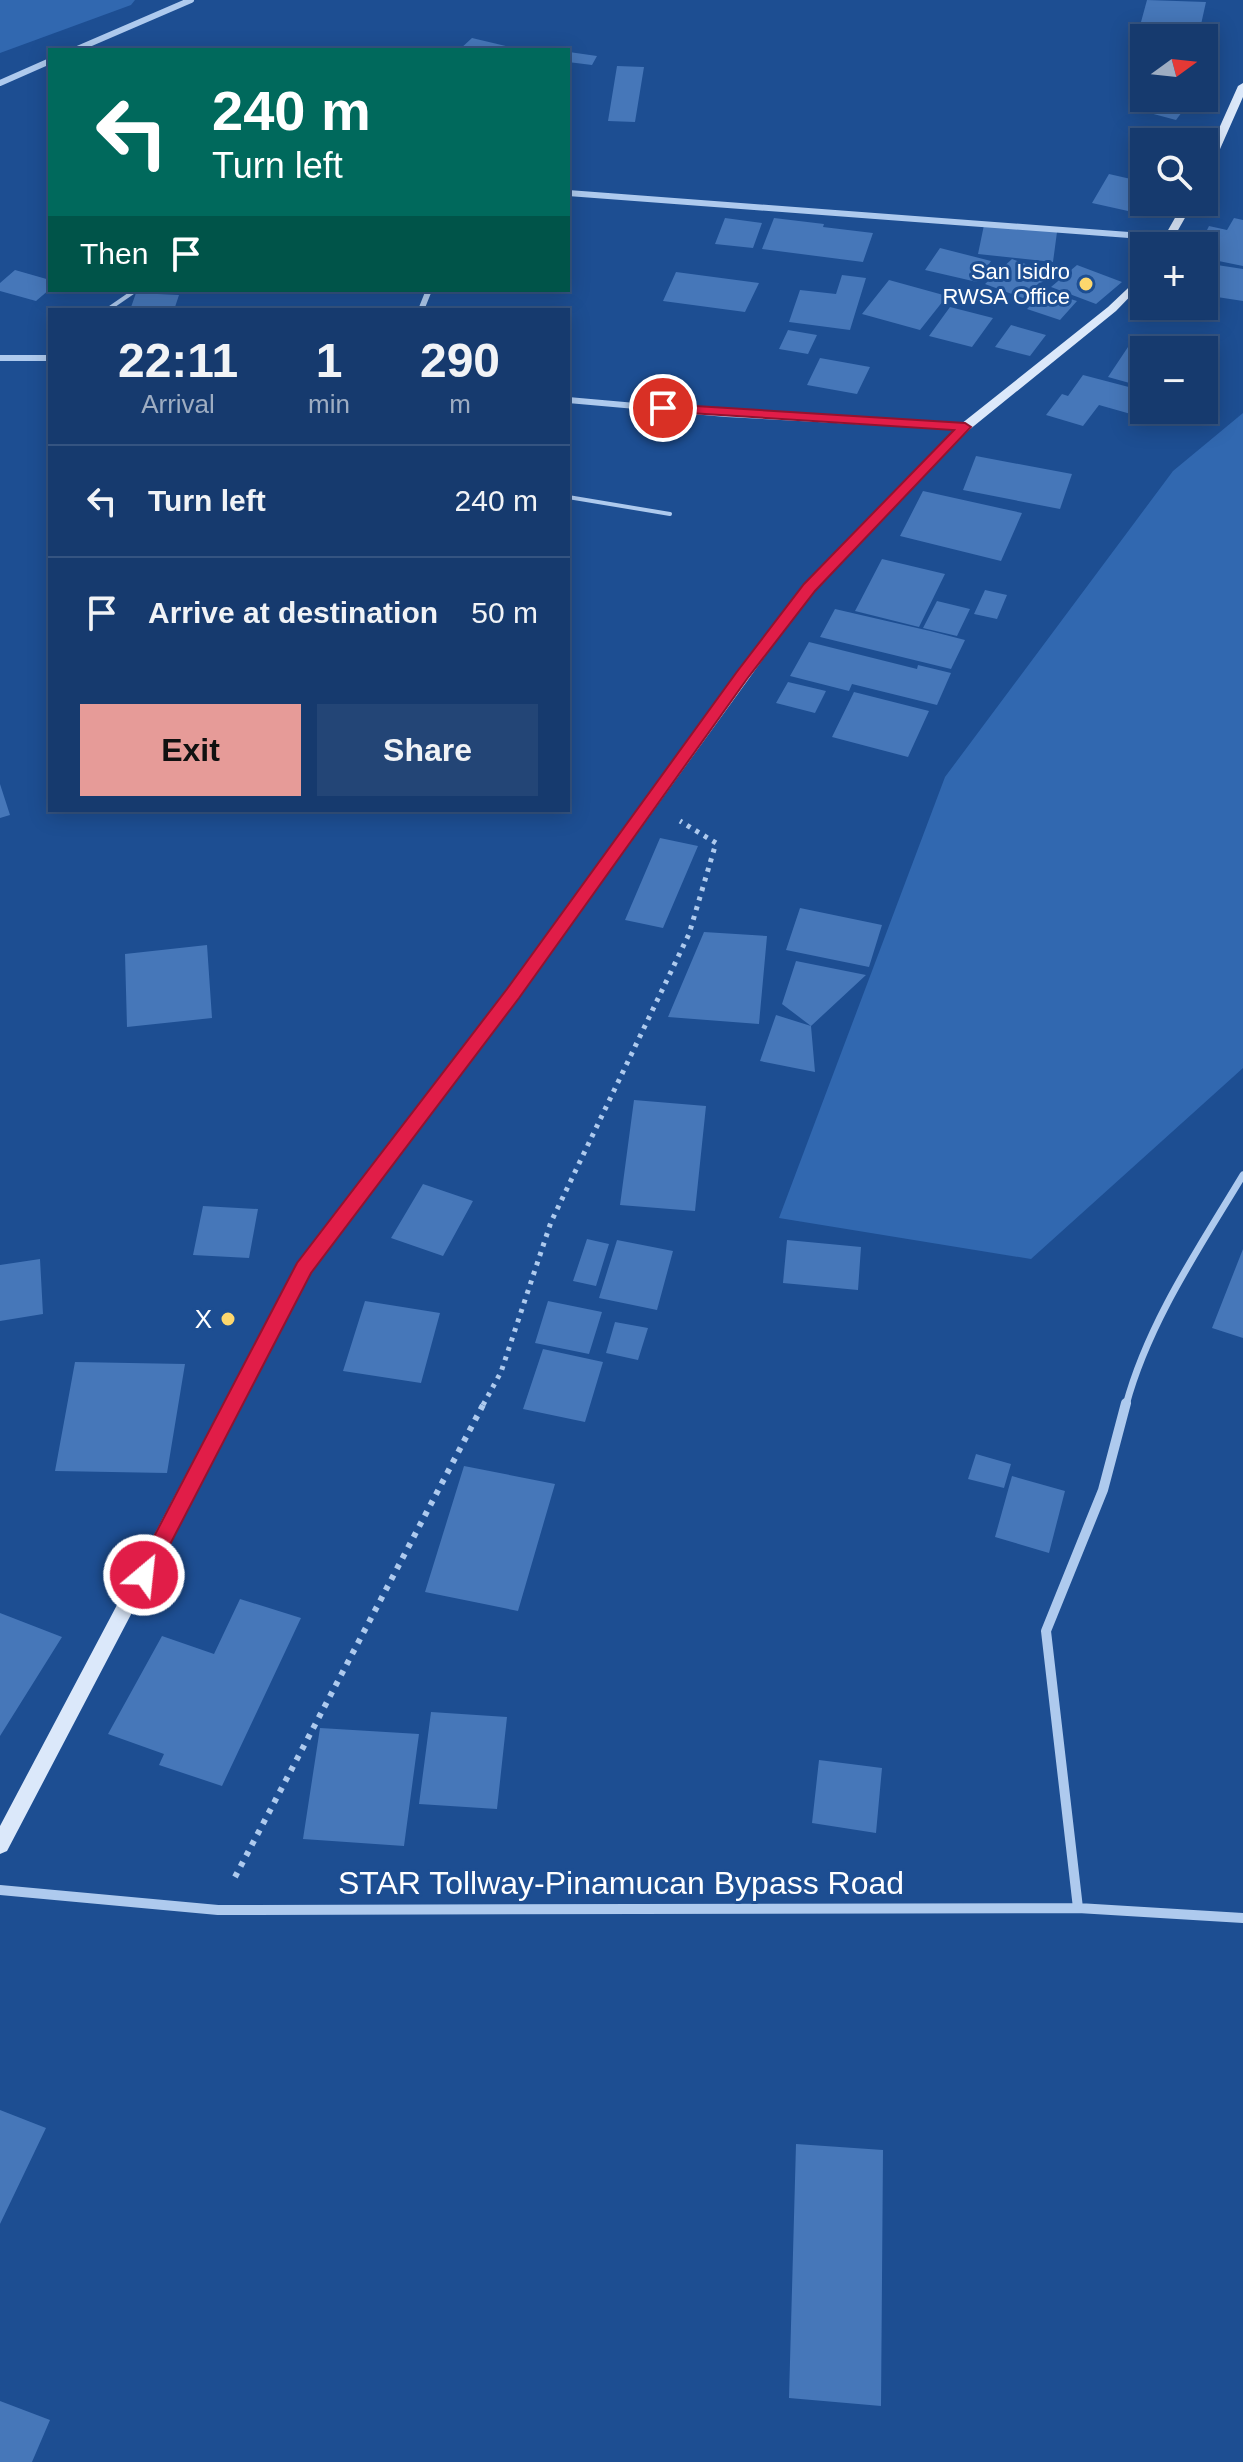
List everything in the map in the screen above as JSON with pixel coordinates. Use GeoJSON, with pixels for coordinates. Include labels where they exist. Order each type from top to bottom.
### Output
{"type":"FeatureCollection","features":[{"type":"Feature","properties":{"kind":"street"},"geometry":{"type":"LineString","coordinates":[[80,48],[191,0]]}},
{"type":"Feature","properties":{"kind":"street"},"geometry":{"type":"LineString","coordinates":[[0,83],[48,62]]}},
{"type":"Feature","properties":{"kind":"street"},"geometry":{"type":"LineString","coordinates":[[1218,142],[1243,86]]}},
{"type":"Feature","properties":{"kind":"street"},"geometry":{"type":"LineString","coordinates":[[570,193],[1130,239]]}},
{"type":"Feature","properties":{"kind":"street"},"geometry":{"type":"LineString","coordinates":[[0,1845],[304,1268],[513,994],[809,587],[965,427],[1112,309],[1130,290]]}},
{"type":"Feature","properties":{"kind":"street"},"geometry":{"type":"LineString","coordinates":[[0,358],[48,358]]}},
{"type":"Feature","properties":{"kind":"street"},"geometry":{"type":"LineString","coordinates":[[570,400],[726,414],[965,427]]}},
{"type":"Feature","properties":{"kind":"street"},"geometry":{"type":"LineString","coordinates":[[1078,1908],[1046,1631],[1103,1490],[1135,1370],[1188,1266],[1243,1175]]}},
{"type":"Feature","properties":{"kind":"street","name":"STAR Tollway-Pinamucan Bypass Road"},"geometry":{"type":"LineString","coordinates":[[0,1890],[218,1910],[1078,1908],[1243,1918]]}},
{"type":"Feature","properties":{"kind":"lane"},"geometry":{"type":"LineString","coordinates":[[110,308],[133,292]]}},
{"type":"Feature","properties":{"kind":"lane"},"geometry":{"type":"LineString","coordinates":[[570,497],[670,514]]}},
{"type":"Feature","properties":{"kind":"path"},"geometry":{"type":"LineString","coordinates":[[218,1910],[501,1372],[551,1222],[689,934],[716,843],[652,803]]}},
{"type":"Feature","properties":{"kind":"shaded area"},"geometry":{"type":"Polygon","coordinates":[[[0,0],[135,0],[131,5],[0,53],[0,0]]]}},
{"type":"Feature","properties":{"kind":"shaded area"},"geometry":{"type":"Polygon","coordinates":[[[1243,413],[1243,1068],[1031,1259],[779,1218],[945,777],[1173,471],[1243,413]]]}},
{"type":"Feature","properties":{"kind":"building"},"geometry":{"type":"Polygon","coordinates":[[[1147,0],[1206,2],[1201,24],[1141,22],[1147,0]]]}},
{"type":"Feature","properties":{"kind":"building"},"geometry":{"type":"Polygon","coordinates":[[[472,38],[514,48],[461,48],[472,38]]]}},
{"type":"Feature","properties":{"kind":"building"},"geometry":{"type":"Polygon","coordinates":[[[570,52],[597,56],[592,65],[570,62],[570,52]]]}},
{"type":"Feature","properties":{"kind":"building"},"geometry":{"type":"Polygon","coordinates":[[[617,66],[644,67],[635,122],[608,121],[617,66]]]}},
{"type":"Feature","properties":{"kind":"building"},"geometry":{"type":"Polygon","coordinates":[[[1146,112],[1182,112],[1176,120],[1146,112]]]}},
{"type":"Feature","properties":{"kind":"building"},"geometry":{"type":"Polygon","coordinates":[[[1109,174],[1130,179],[1130,211],[1092,203],[1109,174]]]}},
{"type":"Feature","properties":{"kind":"building"},"geometry":{"type":"Polygon","coordinates":[[[725,218],[762,223],[753,248],[715,244],[725,218]]]}},
{"type":"Feature","properties":{"kind":"building"},"geometry":{"type":"Polygon","coordinates":[[[774,218],[873,233],[863,262],[762,249],[774,218]]]}},
{"type":"Feature","properties":{"kind":"building"},"geometry":{"type":"Polygon","coordinates":[[[1234,218],[1243,220],[1243,266],[1218,261],[1218,232],[1206,232],[1209,226],[1227,230],[1234,218]]]}},
{"type":"Feature","properties":{"kind":"building"},"geometry":{"type":"Polygon","coordinates":[[[984,225],[1057,232],[1053,262],[978,254],[984,225]]]}},
{"type":"Feature","properties":{"kind":"building"},"geometry":{"type":"Polygon","coordinates":[[[940,248],[991,261],[977,282],[925,270],[940,248]]]}},
{"type":"Feature","properties":{"kind":"building"},"geometry":{"type":"Polygon","coordinates":[[[1012,259],[1031,266],[1019,277],[1033,282],[1030,273],[1041,270],[1049,272],[1053,279],[1039,283],[1023,298],[985,284],[1012,259]]]}},
{"type":"Feature","properties":{"kind":"building","name":"San Isidro RWSA Office"},"geometry":{"type":"Polygon","coordinates":[[[1077,265],[1122,282],[1096,304],[1051,287],[1077,265]]]}},
{"type":"Feature","properties":{"kind":"building"},"geometry":{"type":"Polygon","coordinates":[[[1218,265],[1243,269],[1243,301],[1218,297],[1218,265]]]}},
{"type":"Feature","properties":{"kind":"building"},"geometry":{"type":"Polygon","coordinates":[[[15,270],[48,279],[48,291],[36,301],[0,291],[0,283],[15,270]]]}},
{"type":"Feature","properties":{"kind":"building"},"geometry":{"type":"Polygon","coordinates":[[[676,272],[759,283],[745,312],[663,301],[676,272]]]}},
{"type":"Feature","properties":{"kind":"building"},"geometry":{"type":"Polygon","coordinates":[[[842,275],[866,278],[850,330],[789,322],[800,290],[836,294],[842,275]]]}},
{"type":"Feature","properties":{"kind":"building"},"geometry":{"type":"Polygon","coordinates":[[[889,280],[947,296],[920,330],[862,314],[889,280]]]}},
{"type":"Feature","properties":{"kind":"building"},"geometry":{"type":"Polygon","coordinates":[[[1045,291],[1077,301],[1060,320],[1027,309],[1045,291]]]}},
{"type":"Feature","properties":{"kind":"building"},"geometry":{"type":"Polygon","coordinates":[[[136,293],[179,295],[175,308],[131,308],[136,293]]]}},
{"type":"Feature","properties":{"kind":"building"},"geometry":{"type":"Polygon","coordinates":[[[950,307],[993,318],[972,347],[929,336],[950,307]]]}},
{"type":"Feature","properties":{"kind":"building"},"geometry":{"type":"Polygon","coordinates":[[[1011,325],[1046,335],[1030,356],[995,347],[1011,325]]]}},
{"type":"Feature","properties":{"kind":"building"},"geometry":{"type":"Polygon","coordinates":[[[788,330],[817,335],[808,354],[779,349],[788,330]]]}},
{"type":"Feature","properties":{"kind":"building"},"geometry":{"type":"Polygon","coordinates":[[[1130,344],[1130,383],[1108,377],[1130,344]]]}},
{"type":"Feature","properties":{"kind":"building"},"geometry":{"type":"Polygon","coordinates":[[[820,358],[870,367],[857,394],[807,385],[820,358]]]}},
{"type":"Feature","properties":{"kind":"building"},"geometry":{"type":"Polygon","coordinates":[[[1083,375],[1130,387],[1130,414],[1099,405],[1083,426],[1046,415],[1062,394],[1068,396],[1083,375]]]}},
{"type":"Feature","properties":{"kind":"building"},"geometry":{"type":"Polygon","coordinates":[[[976,456],[1072,474],[1060,509],[963,490],[976,456]]]}},
{"type":"Feature","properties":{"kind":"building"},"geometry":{"type":"Polygon","coordinates":[[[923,491],[1022,513],[1001,561],[900,536],[923,491]]]}},
{"type":"Feature","properties":{"kind":"building"},"geometry":{"type":"Polygon","coordinates":[[[882,559],[945,574],[919,627],[855,611],[882,559]]]}},
{"type":"Feature","properties":{"kind":"building"},"geometry":{"type":"Polygon","coordinates":[[[985,590],[1007,595],[997,619],[974,614],[985,590]]]}},
{"type":"Feature","properties":{"kind":"building"},"geometry":{"type":"Polygon","coordinates":[[[937,601],[970,609],[957,636],[923,628],[937,601]]]}},
{"type":"Feature","properties":{"kind":"building"},"geometry":{"type":"Polygon","coordinates":[[[835,609],[965,640],[951,669],[820,637],[835,609]]]}},
{"type":"Feature","properties":{"kind":"building"},"geometry":{"type":"Polygon","coordinates":[[[809,642],[917,669],[918,665],[951,673],[937,705],[852,684],[849,691],[790,676],[809,642]]]}},
{"type":"Feature","properties":{"kind":"building"},"geometry":{"type":"Polygon","coordinates":[[[788,682],[826,691],[815,713],[776,703],[788,682]]]}},
{"type":"Feature","properties":{"kind":"building"},"geometry":{"type":"Polygon","coordinates":[[[854,692],[929,711],[908,757],[832,737],[854,692]]]}},
{"type":"Feature","properties":{"kind":"building"},"geometry":{"type":"Polygon","coordinates":[[[0,784],[10,815],[0,818],[0,784]]]}},
{"type":"Feature","properties":{"kind":"building"},"geometry":{"type":"Polygon","coordinates":[[[660,838],[698,846],[663,928],[625,920],[660,838]]]}},
{"type":"Feature","properties":{"kind":"building"},"geometry":{"type":"Polygon","coordinates":[[[800,908],[882,925],[869,967],[786,950],[800,908]]]}},
{"type":"Feature","properties":{"kind":"building"},"geometry":{"type":"Polygon","coordinates":[[[704,932],[767,936],[759,1024],[668,1017],[704,932]]]}},
{"type":"Feature","properties":{"kind":"building"},"geometry":{"type":"Polygon","coordinates":[[[207,945],[212,1018],[127,1027],[125,954],[207,945]]]}},
{"type":"Feature","properties":{"kind":"building"},"geometry":{"type":"Polygon","coordinates":[[[796,961],[866,975],[811,1026],[782,1004],[796,961]]]}},
{"type":"Feature","properties":{"kind":"building"},"geometry":{"type":"Polygon","coordinates":[[[776,1015],[811,1026],[815,1072],[760,1061],[776,1015]]]}},
{"type":"Feature","properties":{"kind":"building"},"geometry":{"type":"Polygon","coordinates":[[[634,1100],[706,1106],[695,1211],[620,1205],[634,1100]]]}},
{"type":"Feature","properties":{"kind":"building"},"geometry":{"type":"Polygon","coordinates":[[[423,1184],[473,1201],[443,1256],[391,1238],[423,1184]]]}},
{"type":"Feature","properties":{"kind":"building"},"geometry":{"type":"Polygon","coordinates":[[[203,1206],[258,1209],[249,1258],[193,1255],[203,1206]]]}},
{"type":"Feature","properties":{"kind":"building"},"geometry":{"type":"Polygon","coordinates":[[[587,1239],[609,1244],[596,1286],[573,1281],[587,1239]]]}},
{"type":"Feature","properties":{"kind":"building"},"geometry":{"type":"Polygon","coordinates":[[[617,1240],[673,1251],[657,1310],[599,1298],[617,1240]]]}},
{"type":"Feature","properties":{"kind":"building"},"geometry":{"type":"Polygon","coordinates":[[[787,1240],[861,1247],[858,1290],[783,1283],[787,1240]]]}},
{"type":"Feature","properties":{"kind":"building"},"geometry":{"type":"Polygon","coordinates":[[[1243,1249],[1243,1338],[1212,1328],[1243,1249]]]}},
{"type":"Feature","properties":{"kind":"building"},"geometry":{"type":"Polygon","coordinates":[[[40,1259],[43,1314],[0,1321],[0,1265],[40,1259]]]}},
{"type":"Feature","properties":{"kind":"building"},"geometry":{"type":"Polygon","coordinates":[[[365,1301],[440,1313],[421,1383],[343,1371],[365,1301]]]}},
{"type":"Feature","properties":{"kind":"building"},"geometry":{"type":"Polygon","coordinates":[[[548,1301],[602,1312],[589,1354],[535,1343],[548,1301]]]}},
{"type":"Feature","properties":{"kind":"building"},"geometry":{"type":"Polygon","coordinates":[[[615,1322],[648,1328],[638,1360],[606,1353],[615,1322]]]}},
{"type":"Feature","properties":{"kind":"building"},"geometry":{"type":"Polygon","coordinates":[[[543,1349],[603,1362],[585,1422],[523,1409],[543,1349]]]}},
{"type":"Feature","properties":{"kind":"building"},"geometry":{"type":"Polygon","coordinates":[[[75,1362],[185,1364],[167,1473],[55,1471],[75,1362]]]}},
{"type":"Feature","properties":{"kind":"building"},"geometry":{"type":"Polygon","coordinates":[[[976,1454],[1011,1464],[1004,1488],[968,1479],[976,1454]]]}},
{"type":"Feature","properties":{"kind":"building"},"geometry":{"type":"Polygon","coordinates":[[[464,1466],[555,1484],[518,1611],[425,1592],[464,1466]]]}},
{"type":"Feature","properties":{"kind":"building"},"geometry":{"type":"Polygon","coordinates":[[[1012,1476],[1065,1491],[1049,1553],[995,1537],[1012,1476]]]}},
{"type":"Feature","properties":{"kind":"building"},"geometry":{"type":"Polygon","coordinates":[[[240,1599],[301,1618],[222,1786],[159,1765],[164,1754],[108,1734],[162,1636],[214,1654],[240,1599]]]}},
{"type":"Feature","properties":{"kind":"building"},"geometry":{"type":"Polygon","coordinates":[[[0,1613],[62,1637],[0,1736],[0,1613]]]}},
{"type":"Feature","properties":{"kind":"building"},"geometry":{"type":"Polygon","coordinates":[[[431,1712],[507,1717],[497,1809],[419,1804],[431,1712]]]}},
{"type":"Feature","properties":{"kind":"building"},"geometry":{"type":"Polygon","coordinates":[[[320,1728],[419,1734],[404,1846],[303,1839],[320,1728]]]}},
{"type":"Feature","properties":{"kind":"building"},"geometry":{"type":"Polygon","coordinates":[[[819,1760],[882,1768],[876,1833],[812,1823],[819,1760]]]}},
{"type":"Feature","properties":{"kind":"building"},"geometry":{"type":"Polygon","coordinates":[[[0,2110],[46,2128],[0,2224],[0,2110]]]}},
{"type":"Feature","properties":{"kind":"building"},"geometry":{"type":"Polygon","coordinates":[[[796,2144],[883,2150],[881,2406],[789,2398],[796,2144]]]}},
{"type":"Feature","properties":{"kind":"building"},"geometry":{"type":"Polygon","coordinates":[[[0,2401],[50,2420],[32,2462],[0,2462],[0,2401]]]}},
{"type":"Feature","properties":{"kind":"place","name":"San Isidro RWSA Office"},"geometry":{"type":"Point","coordinates":[1086,284]}},
{"type":"Feature","properties":{"kind":"place","name":"X"},"geometry":{"type":"Point","coordinates":[228,1319]}},
{"type":"Feature","properties":{"kind":"route"},"geometry":{"type":"LineString","coordinates":[[144,1575],[304,1268],[513,994],[809,587],[965,427],[663,408]]}}]}
